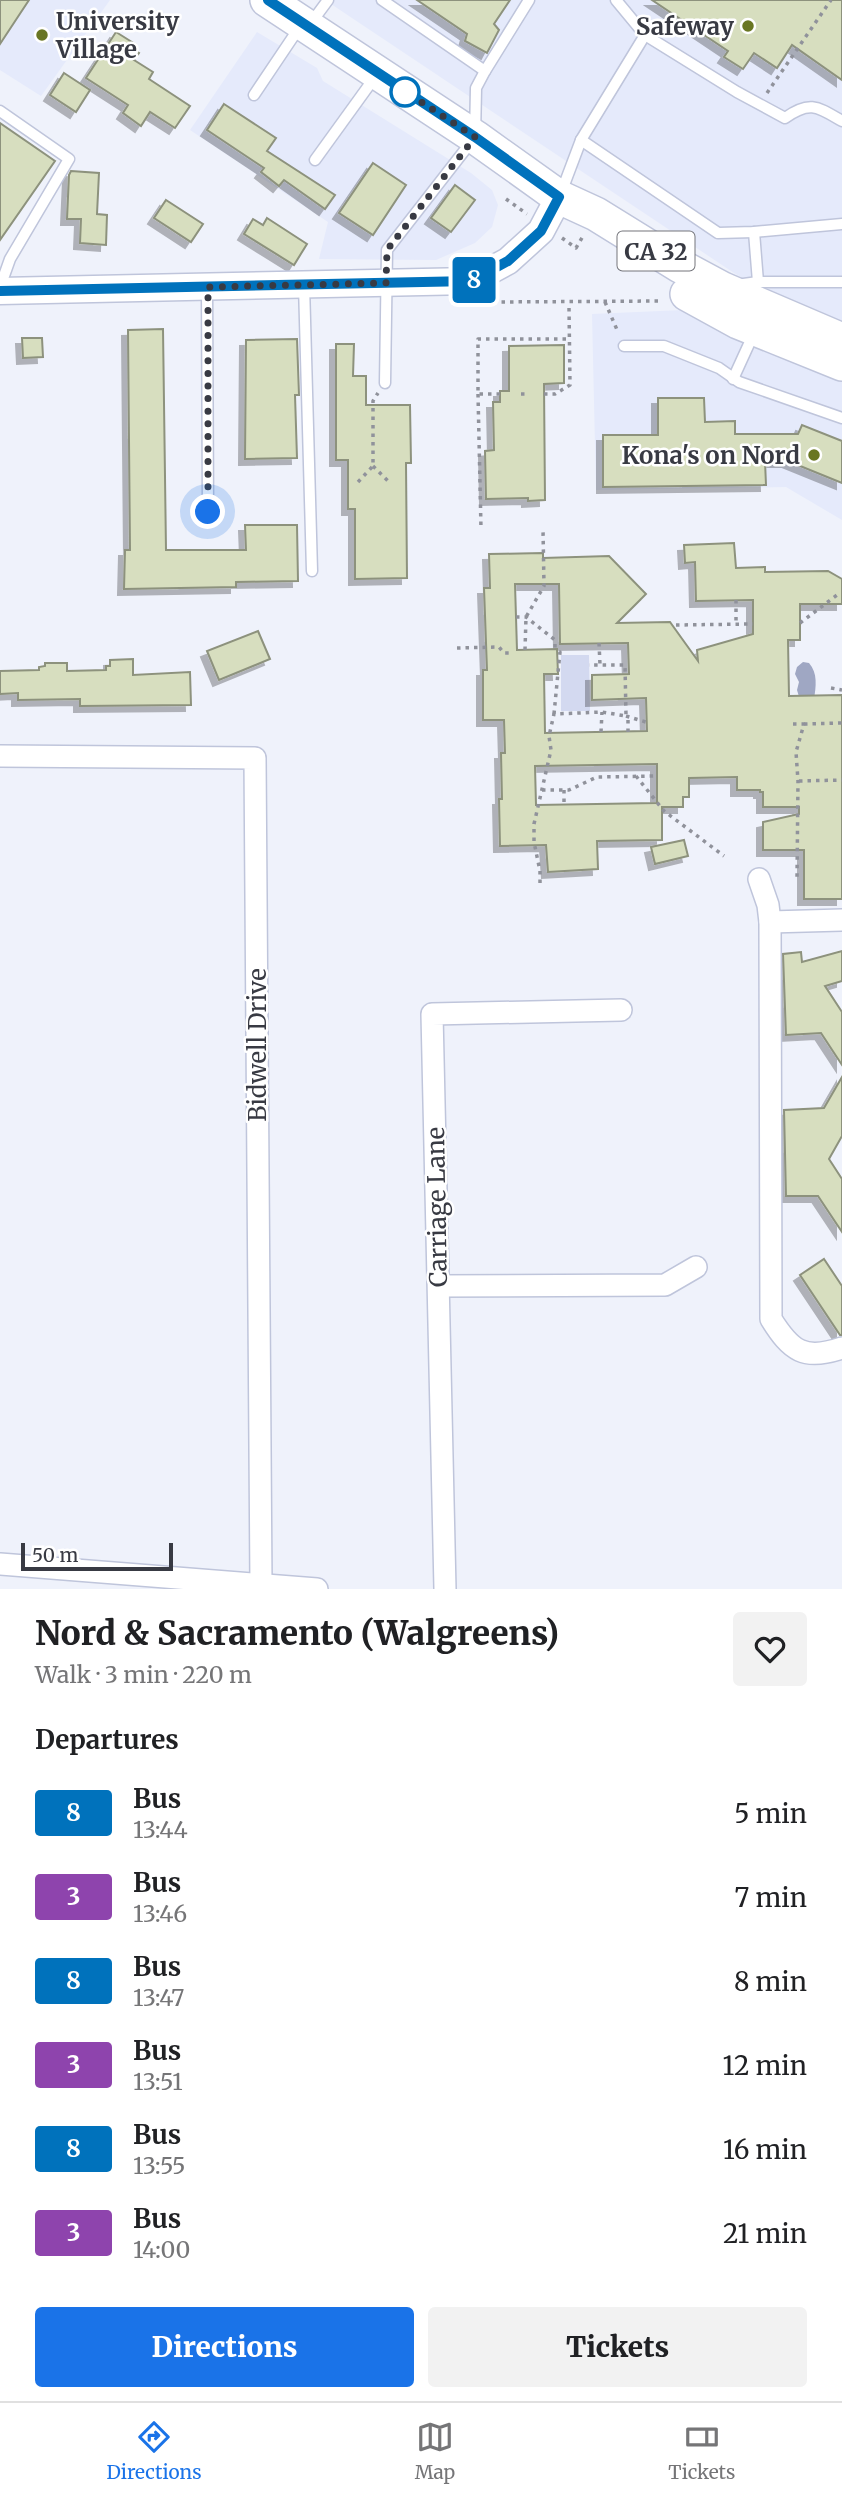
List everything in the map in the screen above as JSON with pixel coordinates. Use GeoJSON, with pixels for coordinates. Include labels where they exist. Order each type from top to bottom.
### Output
{"type":"FeatureCollection","features":[{"type":"Feature","properties":{"kind":"main road","name":"CA 32"},"geometry":{"type":"LineString","coordinates":[[267,0],[475,137],[559,197],[596,214],[723,289],[842,340]]}},
{"type":"Feature","properties":{"kind":"main road","name":"CA 32"},"geometry":{"type":"LineString","coordinates":[[559,197],[585,233],[661,280],[756,329],[842,364]]}},
{"type":"Feature","properties":{"kind":"street"},"geometry":{"type":"LineString","coordinates":[[0,289],[471,281],[508,261],[541,231],[559,197]]}},
{"type":"Feature","properties":{"kind":"street","name":"Bidwell Drive"},"geometry":{"type":"LineString","coordinates":[[0,757],[255,758],[261,1586]]}},
{"type":"Feature","properties":{"kind":"street"},"geometry":{"type":"LineString","coordinates":[[759,879],[768,905],[770,922],[771,1319],[785,1341],[800,1352],[824,1354],[842,1348]]}},
{"type":"Feature","properties":{"kind":"street"},"geometry":{"type":"LineString","coordinates":[[770,922],[842,920]]}},
{"type":"Feature","properties":{"kind":"street","name":"Carriage Lane"},"geometry":{"type":"LineString","coordinates":[[445,1589],[432,1014],[621,1010]]}},
{"type":"Feature","properties":{"kind":"street"},"geometry":{"type":"LineString","coordinates":[[439,1286],[665,1285],[696,1267]]}},
{"type":"Feature","properties":{"kind":"street"},"geometry":{"type":"LineString","coordinates":[[0,1564],[317,1589]]}},
{"type":"Feature","properties":{"kind":"lane"},"geometry":{"type":"LineString","coordinates":[[254,95],[305,26],[328,0]]}},
{"type":"Feature","properties":{"kind":"lane"},"geometry":{"type":"LineString","coordinates":[[382,0],[485,71]]}},
{"type":"Feature","properties":{"kind":"lane"},"geometry":{"type":"LineString","coordinates":[[385,383],[387,250],[475,137],[476,88],[529,0]]}},
{"type":"Feature","properties":{"kind":"lane"},"geometry":{"type":"LineString","coordinates":[[617,0],[645,35],[737,92],[785,118],[800,107],[820,108],[842,121]]}},
{"type":"Feature","properties":{"kind":"lane"},"geometry":{"type":"LineString","coordinates":[[559,197],[581,140],[645,35]]}},
{"type":"Feature","properties":{"kind":"lane"},"geometry":{"type":"LineString","coordinates":[[315,160],[378,74]]}},
{"type":"Feature","properties":{"kind":"lane"},"geometry":{"type":"LineString","coordinates":[[0,111],[69,159],[16,248],[0,289]]}},
{"type":"Feature","properties":{"kind":"lane"},"geometry":{"type":"LineString","coordinates":[[581,140],[719,233],[842,224]]}},
{"type":"Feature","properties":{"kind":"lane"},"geometry":{"type":"LineString","coordinates":[[754,232],[758,282]]}},
{"type":"Feature","properties":{"kind":"lane"},"geometry":{"type":"LineString","coordinates":[[723,289],[758,282],[842,282]]}},
{"type":"Feature","properties":{"kind":"lane"},"geometry":{"type":"LineString","coordinates":[[304,285],[312,571]]}},
{"type":"Feature","properties":{"kind":"lane"},"geometry":{"type":"LineString","coordinates":[[208,287],[208,512]]}},
{"type":"Feature","properties":{"kind":"lane"},"geometry":{"type":"LineString","coordinates":[[733,379],[756,329]]}},
{"type":"Feature","properties":{"kind":"lane"},"geometry":{"type":"LineString","coordinates":[[624,346],[664,346],[719,368],[733,379],[842,418]]}},
{"type":"Feature","properties":{"kind":"path"},"geometry":{"type":"LineString","coordinates":[[768,91],[831,0]]}},
{"type":"Feature","properties":{"kind":"path"},"geometry":{"type":"LineString","coordinates":[[483,298],[494,302],[664,301]]}},
{"type":"Feature","properties":{"kind":"path"},"geometry":{"type":"LineString","coordinates":[[605,302],[624,346]]}},
{"type":"Feature","properties":{"kind":"path"},"geometry":{"type":"LineString","coordinates":[[544,394],[555,394],[570,385],[569,307]]}},
{"type":"Feature","properties":{"kind":"path"},"geometry":{"type":"LineString","coordinates":[[481,529],[478,339],[569,339]]}},
{"type":"Feature","properties":{"kind":"path"},"geometry":{"type":"LineString","coordinates":[[478,394],[500,394]]}},
{"type":"Feature","properties":{"kind":"path"},"geometry":{"type":"LineString","coordinates":[[521,394],[527,394]]}},
{"type":"Feature","properties":{"kind":"path"},"geometry":{"type":"LineString","coordinates":[[359,482],[373,466],[373,401],[377,396]]}},
{"type":"Feature","properties":{"kind":"path"},"geometry":{"type":"LineString","coordinates":[[373,466],[389,482]]}},
{"type":"Feature","properties":{"kind":"path"},"geometry":{"type":"LineString","coordinates":[[525,650],[526,617],[544,586],[543,529]]}},
{"type":"Feature","properties":{"kind":"path"},"geometry":{"type":"LineString","coordinates":[[800,623],[837,595]]}},
{"type":"Feature","properties":{"kind":"path"},"geometry":{"type":"LineString","coordinates":[[736,600],[736,625]]}},
{"type":"Feature","properties":{"kind":"path"},"geometry":{"type":"LineString","coordinates":[[516,617],[526,617],[555,640],[556,651],[560,652],[559,677],[549,736],[551,750],[534,824],[540,883]]}},
{"type":"Feature","properties":{"kind":"path"},"geometry":{"type":"LineString","coordinates":[[676,625],[753,624]]}},
{"type":"Feature","properties":{"kind":"path"},"geometry":{"type":"LineString","coordinates":[[599,643],[600,665]]}},
{"type":"Feature","properties":{"kind":"path"},"geometry":{"type":"LineString","coordinates":[[457,648],[499,647],[504,653],[509,653]]}},
{"type":"Feature","properties":{"kind":"path"},"geometry":{"type":"LineString","coordinates":[[590,665],[625,665],[628,732]]}},
{"type":"Feature","properties":{"kind":"path"},"geometry":{"type":"LineString","coordinates":[[831,688],[842,690]]}},
{"type":"Feature","properties":{"kind":"path"},"geometry":{"type":"LineString","coordinates":[[554,714],[602,712],[649,723]]}},
{"type":"Feature","properties":{"kind":"path"},"geometry":{"type":"LineString","coordinates":[[601,732],[602,712]]}},
{"type":"Feature","properties":{"kind":"path"},"geometry":{"type":"LineString","coordinates":[[793,724],[842,723]]}},
{"type":"Feature","properties":{"kind":"path"},"geometry":{"type":"LineString","coordinates":[[797,878],[796,752],[804,724]]}},
{"type":"Feature","properties":{"kind":"path"},"geometry":{"type":"LineString","coordinates":[[636,776],[664,811],[724,856]]}},
{"type":"Feature","properties":{"kind":"path"},"geometry":{"type":"LineString","coordinates":[[542,790],[564,789],[597,777],[657,776]]}},
{"type":"Feature","properties":{"kind":"path"},"geometry":{"type":"LineString","coordinates":[[798,781],[842,780]]}},
{"type":"Feature","properties":{"kind":"path"},"geometry":{"type":"LineString","coordinates":[[564,789],[564,804]]}},
{"type":"Feature","properties":{"kind":"shaded area","name":"University Village"},"geometry":{"type":"Polygon","coordinates":[[[0,0],[110,0],[41,96],[0,70],[0,0]]]}},
{"type":"Feature","properties":{"kind":"shaded area"},"geometry":{"type":"Polygon","coordinates":[[[325,0],[842,0],[842,325],[786,303],[734,273],[325,0]]]}},
{"type":"Feature","properties":{"kind":"shaded area"},"geometry":{"type":"Polygon","coordinates":[[[257,32],[317,68],[323,81],[471,173],[492,190],[498,205],[492,227],[475,243],[436,260],[319,259],[328,222],[190,130],[257,32]]]}},
{"type":"Feature","properties":{"kind":"shaded area"},"geometry":{"type":"Polygon","coordinates":[[[683,310],[842,373],[842,520],[786,487],[596,490],[592,314],[683,310]]]}},
{"type":"Feature","properties":{"kind":"shaded area"},"geometry":{"type":"Polygon","coordinates":[[[561,655],[589,655],[590,711],[561,711],[561,655]]]}},
{"type":"Feature","properties":{"kind":"shaded area"},"geometry":{"type":"Polygon","coordinates":[[[803,662],[809,663],[814,671],[814,699],[800,700],[797,690],[799,682],[795,674],[797,667],[803,662]]]}},
{"type":"Feature","properties":{"kind":"building"},"geometry":{"type":"Polygon","coordinates":[[[0,0],[29,0],[0,44],[0,0]]]}},
{"type":"Feature","properties":{"kind":"building"},"geometry":{"type":"Polygon","coordinates":[[[417,0],[510,0],[494,24],[499,30],[487,53],[465,41],[467,34],[417,0]]]}},
{"type":"Feature","properties":{"kind":"building","name":"Safeway"},"geometry":{"type":"Polygon","coordinates":[[[652,0],[842,0],[842,80],[792,45],[777,68],[754,53],[743,69],[724,57],[728,51],[652,0]]]}},
{"type":"Feature","properties":{"kind":"building"},"geometry":{"type":"Polygon","coordinates":[[[116,32],[135,44],[132,48],[139,53],[134,60],[153,72],[149,79],[190,106],[175,128],[150,112],[141,126],[123,113],[128,105],[86,78],[116,32]]]}},
{"type":"Feature","properties":{"kind":"building"},"geometry":{"type":"Polygon","coordinates":[[[64,73],[90,90],[76,112],[50,95],[64,73]]]}},
{"type":"Feature","properties":{"kind":"building"},"geometry":{"type":"Polygon","coordinates":[[[224,104],[276,138],[267,151],[335,195],[325,209],[284,180],[279,186],[261,172],[264,168],[207,130],[224,104]]]}},
{"type":"Feature","properties":{"kind":"building"},"geometry":{"type":"Polygon","coordinates":[[[0,123],[55,161],[0,240],[0,123]]]}},
{"type":"Feature","properties":{"kind":"building"},"geometry":{"type":"Polygon","coordinates":[[[373,163],[406,185],[373,235],[339,213],[373,163]]]}},
{"type":"Feature","properties":{"kind":"building"},"geometry":{"type":"Polygon","coordinates":[[[71,171],[99,173],[97,214],[107,215],[106,245],[80,243],[81,219],[67,219],[71,171]]]}},
{"type":"Feature","properties":{"kind":"building"},"geometry":{"type":"Polygon","coordinates":[[[455,185],[475,200],[451,232],[431,218],[455,185]]]}},
{"type":"Feature","properties":{"kind":"building"},"geometry":{"type":"Polygon","coordinates":[[[166,200],[203,224],[191,242],[154,218],[166,200]]]}},
{"type":"Feature","properties":{"kind":"building"},"geometry":{"type":"Polygon","coordinates":[[[267,218],[307,244],[294,265],[244,234],[253,219],[263,225],[267,218]]]}},
{"type":"Feature","properties":{"kind":"building"},"geometry":{"type":"Polygon","coordinates":[[[163,329],[166,550],[246,550],[245,525],[297,525],[298,581],[236,582],[236,587],[124,589],[125,550],[130,550],[128,330],[163,329]]]}},
{"type":"Feature","properties":{"kind":"building"},"geometry":{"type":"Polygon","coordinates":[[[22,338],[42,338],[43,357],[23,358],[22,338]]]}},
{"type":"Feature","properties":{"kind":"building"},"geometry":{"type":"Polygon","coordinates":[[[297,339],[297,458],[245,459],[246,340],[297,339]]]}},
{"type":"Feature","properties":{"kind":"building"},"geometry":{"type":"Polygon","coordinates":[[[336,344],[354,344],[353,376],[366,376],[366,405],[410,405],[411,463],[406,463],[407,578],[355,579],[355,509],[348,509],[348,460],[336,460],[336,344]]]}},
{"type":"Feature","properties":{"kind":"building"},"geometry":{"type":"Polygon","coordinates":[[[564,345],[564,383],[544,384],[545,500],[486,499],[485,451],[494,450],[493,402],[500,402],[500,391],[509,391],[509,346],[564,345]]]}},
{"type":"Feature","properties":{"kind":"building"},"geometry":{"type":"Polygon","coordinates":[[[658,398],[704,398],[705,422],[735,421],[735,434],[798,434],[802,425],[842,441],[842,483],[788,461],[765,461],[766,485],[603,487],[603,435],[658,435],[658,398]]]}},
{"type":"Feature","properties":{"kind":"building"},"geometry":{"type":"Polygon","coordinates":[[[734,543],[736,568],[765,567],[765,572],[828,571],[842,579],[842,604],[800,604],[800,640],[788,640],[789,696],[842,695],[842,899],[804,899],[804,850],[763,850],[763,822],[799,814],[799,807],[763,807],[763,792],[737,790],[737,777],[689,778],[689,797],[683,797],[683,807],[662,807],[662,840],[597,841],[598,869],[548,872],[546,845],[500,846],[499,799],[502,799],[501,753],[505,753],[504,720],[483,720],[483,670],[487,670],[484,588],[490,588],[489,554],[543,553],[543,558],[609,556],[646,594],[617,623],[670,622],[698,661],[697,650],[753,634],[753,600],[696,601],[695,562],[685,563],[684,545],[734,543]],[[515,584],[517,650],[557,649],[558,674],[544,674],[545,733],[647,731],[646,698],[592,700],[592,675],[629,674],[628,643],[560,644],[559,584],[515,584]],[[657,764],[535,766],[536,805],[657,803],[657,764]]]}},
{"type":"Feature","properties":{"kind":"building"},"geometry":{"type":"Polygon","coordinates":[[[258,631],[270,659],[219,680],[207,651],[258,631]]]}},
{"type":"Feature","properties":{"kind":"building"},"geometry":{"type":"Polygon","coordinates":[[[133,659],[133,675],[190,672],[191,705],[80,706],[80,699],[18,700],[18,693],[0,694],[0,671],[39,670],[45,663],[67,663],[67,671],[106,670],[106,666],[110,666],[110,660],[133,659]]]}},
{"type":"Feature","properties":{"kind":"building"},"geometry":{"type":"Polygon","coordinates":[[[684,840],[688,856],[655,864],[651,847],[684,840]]]}},
{"type":"Feature","properties":{"kind":"building"},"geometry":{"type":"Polygon","coordinates":[[[842,951],[842,981],[825,986],[842,1012],[842,1065],[821,1033],[786,1035],[783,954],[801,952],[802,962],[842,951]]]}},
{"type":"Feature","properties":{"kind":"building"},"geometry":{"type":"Polygon","coordinates":[[[842,1077],[842,1136],[829,1159],[842,1179],[842,1232],[818,1196],[786,1196],[784,1110],[824,1108],[842,1077]]]}},
{"type":"Feature","properties":{"kind":"building"},"geometry":{"type":"Polygon","coordinates":[[[824,1259],[842,1286],[842,1335],[800,1275],[824,1259]]]}},
{"type":"Feature","properties":{"kind":"bus line","name":"8"},"geometry":{"type":"LineString","coordinates":[[0,291],[471,281],[508,261],[541,231],[559,197],[475,137],[268,0]]}},
{"type":"Feature","properties":{"kind":"place","name":"Safeway"},"geometry":{"type":"Point","coordinates":[748,26]}},
{"type":"Feature","properties":{"kind":"place","name":"University Village"},"geometry":{"type":"Point","coordinates":[42,35]}},
{"type":"Feature","properties":{"kind":"place","name":"Kona's on Nord"},"geometry":{"type":"Point","coordinates":[814,455]}},
{"type":"Feature","properties":{"kind":"route"},"geometry":{"type":"LineString","coordinates":[[208,512],[208,287],[386,283],[387,250],[475,137],[403,90],[405,92]]}}]}
